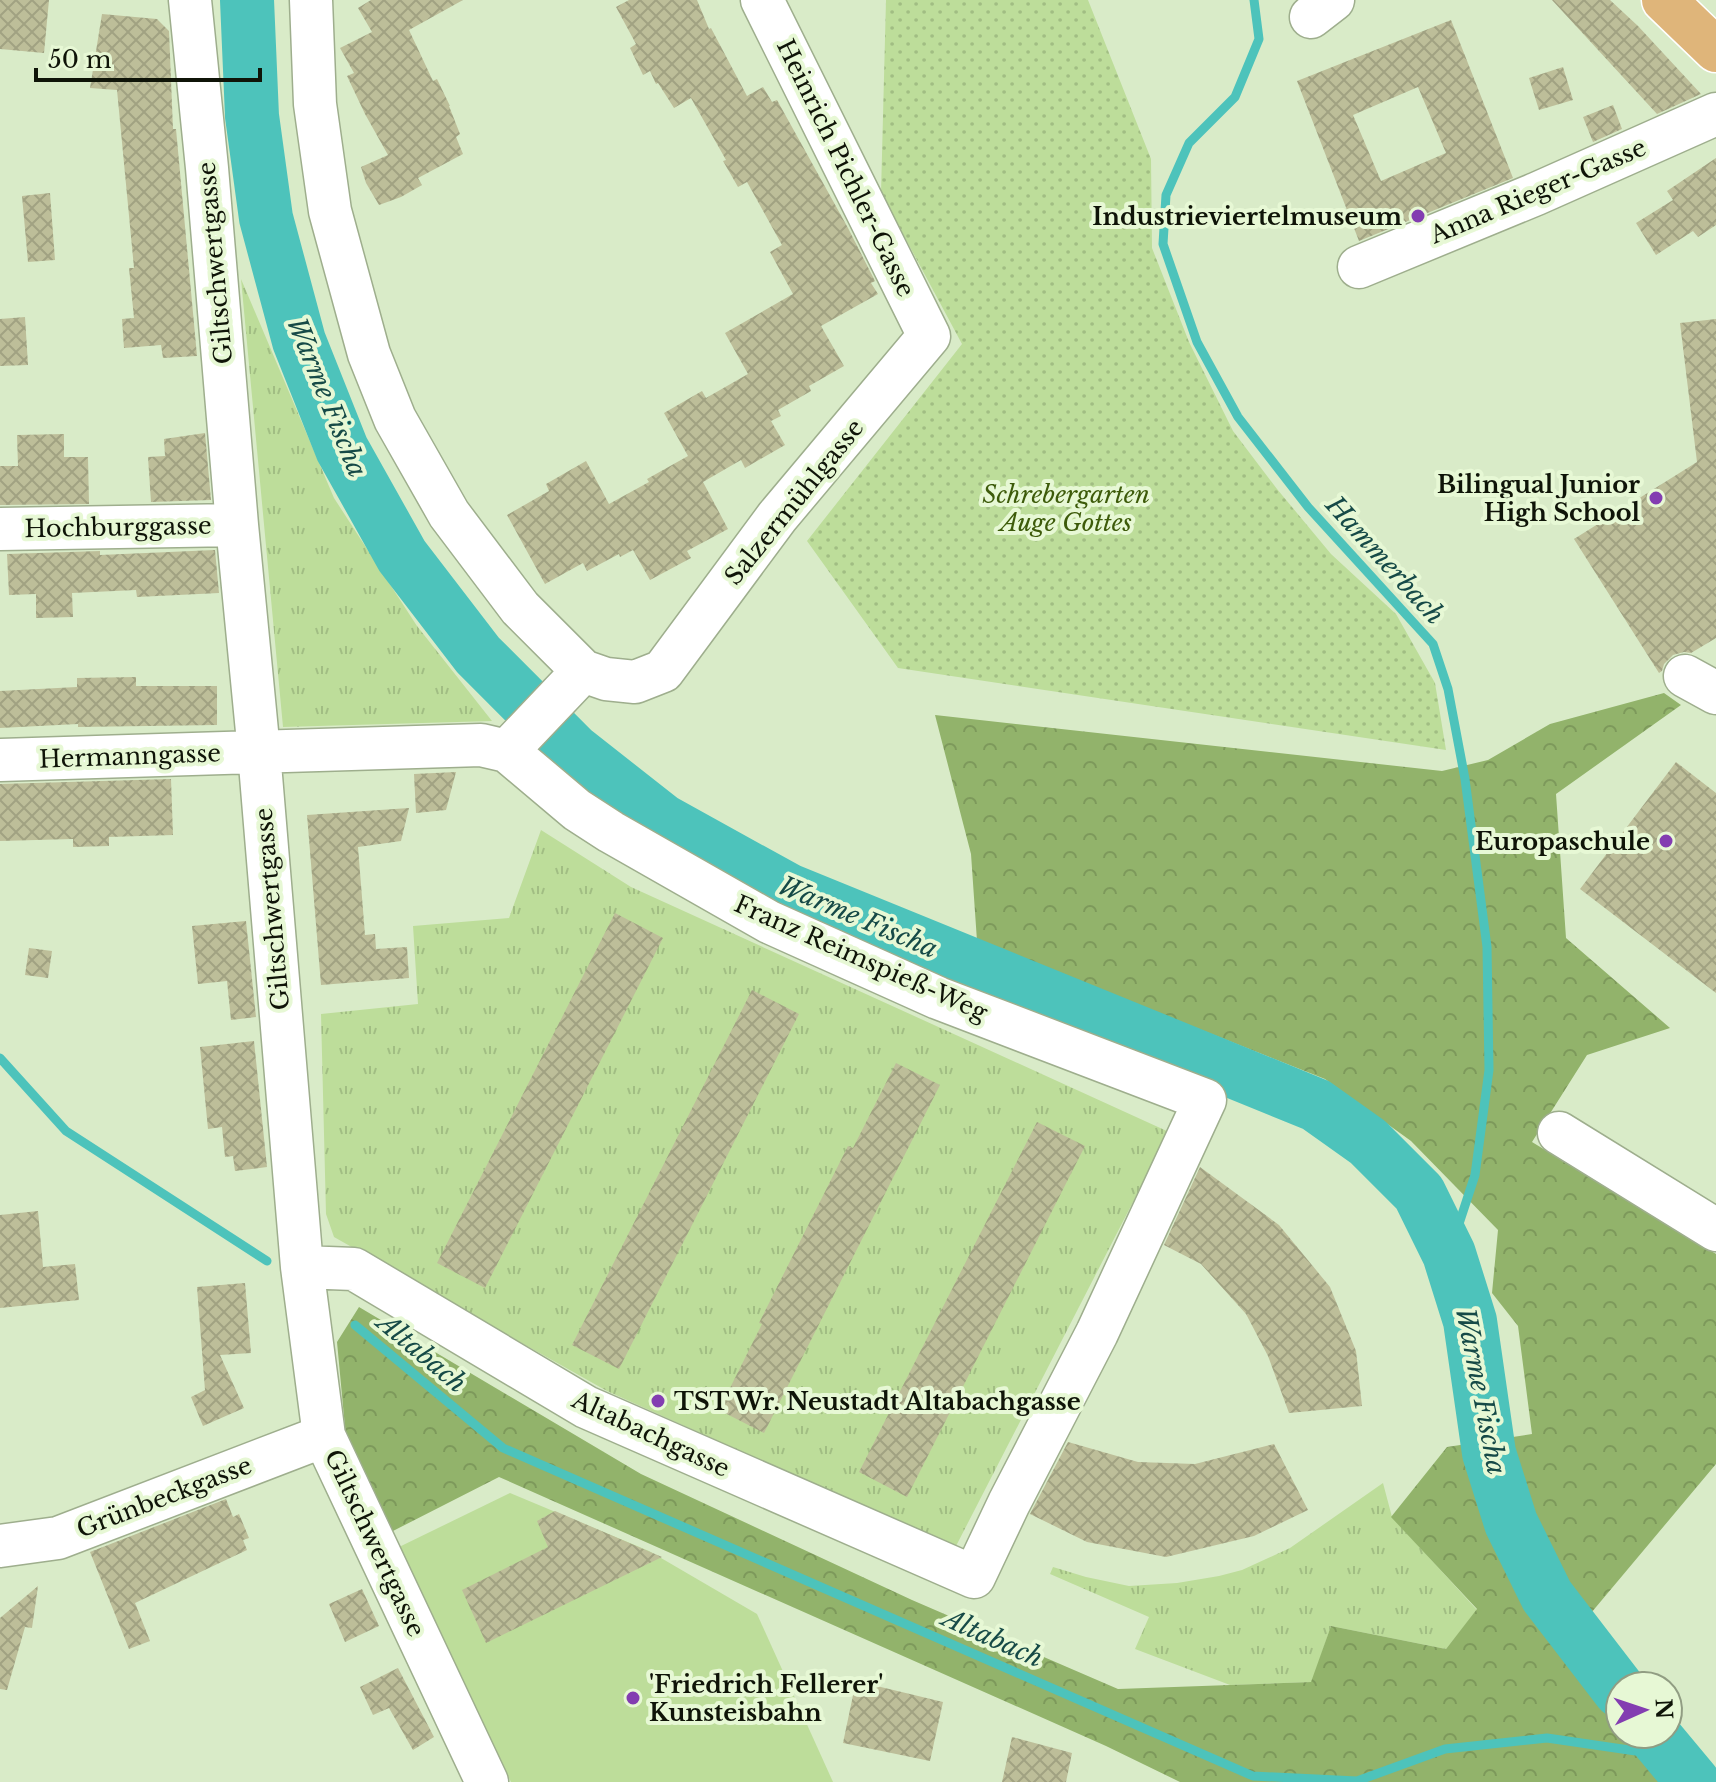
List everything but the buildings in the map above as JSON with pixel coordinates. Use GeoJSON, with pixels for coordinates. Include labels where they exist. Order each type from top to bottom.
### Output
{"type":"FeatureCollection","features":[{"type":"Feature","properties":{"kind":"main road"},"geometry":{"type":"LineString","coordinates":[[1664,0],[1716,50]]}},
{"type":"Feature","properties":{"kind":"street","name":"Giltschwertgasse"},"geometry":{"type":"LineString","coordinates":[[190,0],[259,752],[302,1267],[324,1436],[487,1782]]}},
{"type":"Feature","properties":{"kind":"street"},"geometry":{"type":"LineString","coordinates":[[259,752],[514,743],[571,683],[520,608],[449,514],[395,419],[369,354],[330,211],[315,104],[311,0]]}},
{"type":"Feature","properties":{"kind":"street","name":"Heinrich Pichler-Gasse"},"geometry":{"type":"LineString","coordinates":[[762,0],[929,336]]}},
{"type":"Feature","properties":{"kind":"street","name":"Anna Rieger-Gasse"},"geometry":{"type":"LineString","coordinates":[[1359,267],[1536,194],[1716,114]]}},
{"type":"Feature","properties":{"kind":"street","name":"Salzermühlgasse"},"geometry":{"type":"LineString","coordinates":[[571,683],[606,679],[635,682],[663,671],[777,517],[929,336]]}},
{"type":"Feature","properties":{"kind":"street","name":"Hochburggasse"},"geometry":{"type":"LineString","coordinates":[[0,529],[237,525]]}},
{"type":"Feature","properties":{"kind":"street","name":"Franz Reimspieß-Weg"},"geometry":{"type":"LineString","coordinates":[[514,743],[577,810],[769,922],[938,998],[1205,1100],[1097,1333],[992,1542]]}},
{"type":"Feature","properties":{"kind":"street","name":"Hermanngasse"},"geometry":{"type":"LineString","coordinates":[[0,760],[259,752]]}},
{"type":"Feature","properties":{"kind":"street"},"geometry":{"type":"LineString","coordinates":[[1559,1133],[1716,1230]]}},
{"type":"Feature","properties":{"kind":"street","name":"Altabachgasse"},"geometry":{"type":"LineString","coordinates":[[302,1267],[354,1269],[586,1407],[974,1577],[992,1542]]}},
{"type":"Feature","properties":{"kind":"street","name":"Grünbeckgasse"},"geometry":{"type":"LineString","coordinates":[[0,1546],[58,1538],[324,1436]]}},
{"type":"Feature","properties":{"kind":"green space","name":"Schrebergarten Auge Gottes"},"geometry":{"type":"Polygon","coordinates":[[[886,0],[1088,0],[1151,159],[1152,248],[1189,342],[1233,431],[1277,489],[1331,554],[1396,614],[1435,683],[1446,750],[898,668],[807,541],[962,344],[881,193],[886,0]]]}},
{"type":"Feature","properties":{"kind":"green space"},"geometry":{"type":"Polygon","coordinates":[[[241,279],[334,498],[417,626],[492,721],[283,727],[241,279]]]}},
{"type":"Feature","properties":{"kind":"green space"},"geometry":{"type":"Polygon","coordinates":[[[1664,693],[1681,705],[1556,794],[1566,938],[1670,1028],[1587,1055],[1532,1142],[1716,1254],[1716,1464],[1586,1619],[1626,1670],[1604,1670],[1604,1750],[1684,1750],[1684,1742],[1716,1782],[1180,1782],[1106,1746],[499,1477],[391,1532],[346,1438],[337,1342],[359,1307],[641,1474],[912,1600],[1118,1689],[1311,1682],[1331,1626],[1446,1649],[1477,1609],[1391,1517],[1447,1447],[1532,1434],[1518,1326],[1492,1293],[1498,1230],[1411,1141],[1325,1079],[977,941],[971,854],[935,715],[1442,771],[1488,760],[1550,724],[1664,693]]]}},
{"type":"Feature","properties":{"kind":"green space"},"geometry":{"type":"Polygon","coordinates":[[[541,830],[631,887],[1169,1132],[955,1548],[607,1391],[334,1237],[326,1214],[321,1014],[418,1004],[413,926],[509,918],[541,830]]]}},
{"type":"Feature","properties":{"kind":"green space"},"geometry":{"type":"Polygon","coordinates":[[[1383,1483],[1392,1517],[1477,1610],[1446,1649],[1331,1626],[1312,1682],[1230,1685],[1135,1649],[1149,1617],[1050,1574],[1053,1567],[1129,1586],[1177,1583],[1242,1570],[1290,1548],[1383,1483]]]}},
{"type":"Feature","properties":{"kind":"green space","name":"'Friedrich Fellerer' Kunsteisbahn"},"geometry":{"type":"Polygon","coordinates":[[[510,1493],[649,1551],[757,1614],[833,1782],[511,1782],[397,1548],[510,1493]]]}},
{"type":"Feature","properties":{"kind":"waterway","name":"Warme Fischa"},"geometry":{"type":"LineString","coordinates":[[247,0],[252,116],[266,218],[299,341],[342,449],[402,556],[478,655],[574,751],[663,821],[788,890],[1316,1105],[1368,1142],[1419,1193],[1449,1254],[1470,1321],[1489,1453],[1511,1523],[1547,1596],[1604,1670]]}},
{"type":"Feature","properties":{"kind":"waterway","name":"Hammerbach"},"geometry":{"type":"LineString","coordinates":[[1254,0],[1259,39],[1235,97],[1189,143],[1166,195],[1163,244],[1197,342],[1238,417],[1308,507],[1433,644],[1448,689],[1465,779],[1487,947],[1489,1070],[1475,1175],[1449,1254]]}},
{"type":"Feature","properties":{"kind":"waterway","name":"Altabach"},"geometry":{"type":"LineString","coordinates":[[0,1058],[66,1131],[267,1261]]}},
{"type":"Feature","properties":{"kind":"waterway","name":"Altabach"},"geometry":{"type":"LineString","coordinates":[[355,1325],[503,1448],[1253,1776],[1357,1781],[1445,1749],[1547,1738],[1670,1756]]}},
{"type":"Feature","properties":{"kind":"waterway","name":"Altabach"},"geometry":{"type":"LineString","coordinates":[[1666,1750],[1693,1782]]}},
{"type":"Feature","properties":{"kind":"place","name":"Industrieviertelmuseum"},"geometry":{"type":"Point","coordinates":[1418,216]}},
{"type":"Feature","properties":{"kind":"place","name":"Bilingual Junior High School"},"geometry":{"type":"Point","coordinates":[1656,498]}},
{"type":"Feature","properties":{"kind":"place","name":"Europaschule"},"geometry":{"type":"Point","coordinates":[1666,841]}},
{"type":"Feature","properties":{"kind":"place","name":"TST Wr. Neustadt Altabachgasse"},"geometry":{"type":"Point","coordinates":[658,1401]}},
{"type":"Feature","properties":{"kind":"place","name":"'Friedrich Fellerer' Kunsteisbahn"},"geometry":{"type":"Point","coordinates":[633,1698]}}]}
